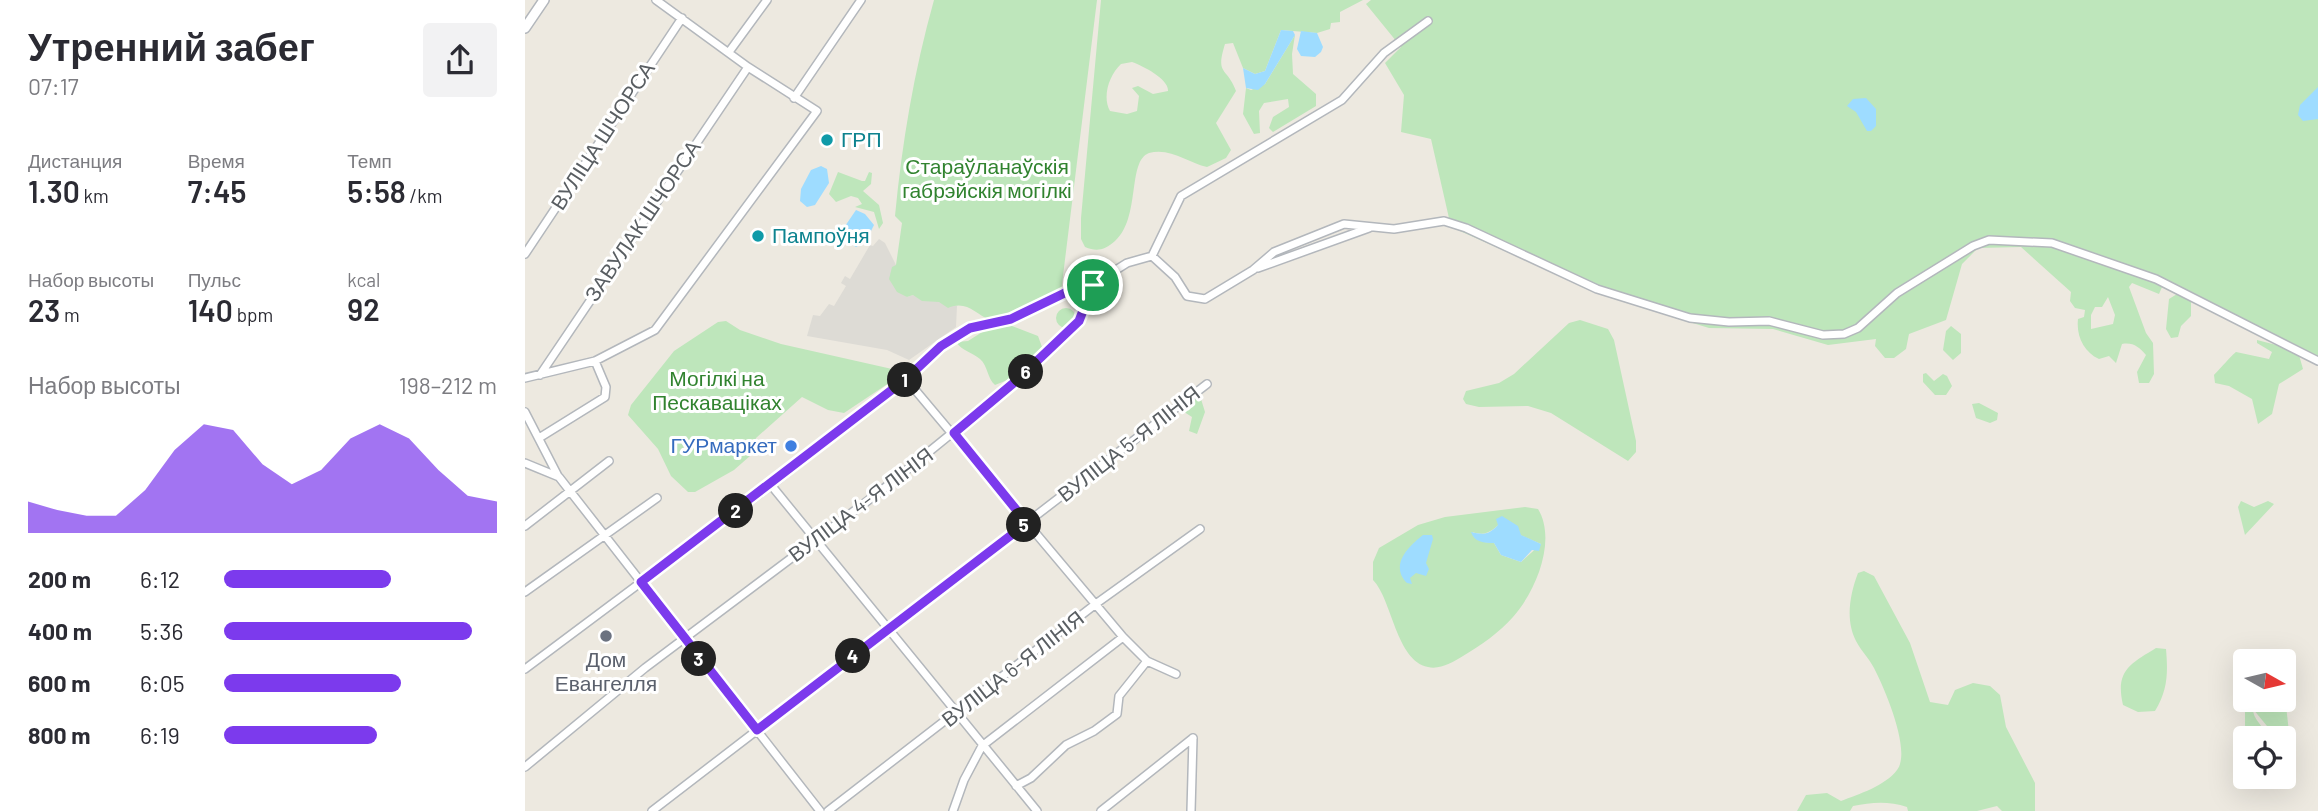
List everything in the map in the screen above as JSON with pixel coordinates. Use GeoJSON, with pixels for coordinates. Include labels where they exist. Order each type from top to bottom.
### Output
{"type":"FeatureCollection","features":[{"type":"Feature","properties":{"kind":"street"},"geometry":{"type":"LineString","coordinates":[[525,28],[544,0]]}},
{"type":"Feature","properties":{"kind":"street"},"geometry":{"type":"LineString","coordinates":[[525,378],[595,361],[656,330],[817,111],[748,67],[656,0]]}},
{"type":"Feature","properties":{"kind":"street"},"geometry":{"type":"LineString","coordinates":[[729,52],[767,0]]}},
{"type":"Feature","properties":{"kind":"street"},"geometry":{"type":"LineString","coordinates":[[794,98],[861,0]]}},
{"type":"Feature","properties":{"kind":"street","name":"ВУЛІЦА ШЧОРСА"},"geometry":{"type":"LineString","coordinates":[[525,254],[681,18]]}},
{"type":"Feature","properties":{"kind":"street"},"geometry":{"type":"LineString","coordinates":[[525,669],[771,485],[906,379],[941,346],[970,328],[1011,319],[1073,289],[1093,285],[1127,263],[1152,256],[1181,195],[1342,100],[1384,53],[1428,21]]}},
{"type":"Feature","properties":{"kind":"street","name":"ЗАВУЛАК ШЧОРСА"},"geometry":{"type":"LineString","coordinates":[[540,375],[748,67]]}},
{"type":"Feature","properties":{"kind":"street"},"geometry":{"type":"LineString","coordinates":[[1254,270],[1274,252],[1344,224],[1394,229],[1444,221],[1597,289],[1690,318],[1728,322],[1769,321],[1823,335],[1844,334],[1858,328],[1897,293],[1973,246],[1989,240],[2052,243],[2155,279],[2318,360]]}},
{"type":"Feature","properties":{"kind":"street"},"geometry":{"type":"LineString","coordinates":[[1152,256],[1175,277],[1187,296],[1205,299],[1254,270],[1369,228]]}},
{"type":"Feature","properties":{"kind":"street","name":"ВУЛІЦА 4-Я ЛІНІЯ"},"geometry":{"type":"LineString","coordinates":[[525,768],[645,668],[685,641],[954,433],[1016,381],[1079,321],[1093,285]]}},
{"type":"Feature","properties":{"kind":"street"},"geometry":{"type":"LineString","coordinates":[[538,438],[605,397],[606,387],[595,361]]}},
{"type":"Feature","properties":{"kind":"street"},"geometry":{"type":"LineString","coordinates":[[906,379],[1123,637],[1147,662],[1175,674]]}},
{"type":"Feature","properties":{"kind":"street","name":"ВУЛІЦА 5-Я ЛІНІЯ"},"geometry":{"type":"LineString","coordinates":[[652,811],[1207,384]]}},
{"type":"Feature","properties":{"kind":"street"},"geometry":{"type":"LineString","coordinates":[[525,412],[559,477],[570,492],[820,811]]}},
{"type":"Feature","properties":{"kind":"street"},"geometry":{"type":"LineString","coordinates":[[525,526],[609,461]]}},
{"type":"Feature","properties":{"kind":"street"},"geometry":{"type":"LineString","coordinates":[[525,463],[559,477]]}},
{"type":"Feature","properties":{"kind":"street"},"geometry":{"type":"LineString","coordinates":[[771,485],[1037,811]]}},
{"type":"Feature","properties":{"kind":"street"},"geometry":{"type":"LineString","coordinates":[[525,592],[657,498]]}},
{"type":"Feature","properties":{"kind":"street","name":"ВУЛІЦА 6-Я ЛІНІЯ"},"geometry":{"type":"LineString","coordinates":[[828,811],[1097,604],[1200,529]]}},
{"type":"Feature","properties":{"kind":"street"},"geometry":{"type":"LineString","coordinates":[[953,811],[982,746],[1123,637]]}},
{"type":"Feature","properties":{"kind":"street"},"geometry":{"type":"LineString","coordinates":[[1016,786],[1031,778],[1066,745],[1094,732],[1117,714],[1119,696],[1147,662]]}},
{"type":"Feature","properties":{"kind":"street"},"geometry":{"type":"LineString","coordinates":[[1101,811],[1193,738],[1191,811]]}},
{"type":"Feature","properties":{"kind":"shaded area"},"geometry":{"type":"Polygon","coordinates":[[[879,239],[885,243],[896,265],[893,282],[907,297],[913,295],[957,306],[956,327],[909,360],[887,350],[807,336],[813,315],[820,316],[829,304],[834,306],[846,286],[841,283],[845,276],[850,279],[870,245],[873,246],[879,239]]]}},
{"type":"Feature","properties":{"kind":"green space","name":"Стараўланаўскія габрэйскія могілкі"},"geometry":{"type":"Polygon","coordinates":[[[934,0],[1097,0],[1061,292],[990,320],[966,307],[948,308],[939,302],[922,301],[913,295],[907,297],[897,292],[889,279],[892,267],[896,265],[902,223],[895,216],[905,134],[920,53],[934,0]]]}},
{"type":"Feature","properties":{"kind":"green space"},"geometry":{"type":"Polygon","coordinates":[[[1101,0],[1363,0],[1340,12],[1340,22],[1331,23],[1330,29],[1317,33],[1281,30],[1265,71],[1255,74],[1243,68],[1233,43],[1225,44],[1222,66],[1236,91],[1216,123],[1231,150],[1226,158],[1207,167],[1164,152],[1149,153],[1142,158],[1123,231],[1115,241],[1104,248],[1097,250],[1085,247],[1081,239],[1101,0]],[[1132,62],[1121,64],[1113,74],[1107,93],[1110,111],[1127,114],[1137,111],[1139,96],[1132,88],[1138,86],[1153,94],[1168,91],[1160,78],[1132,62]]]}},
{"type":"Feature","properties":{"kind":"green space"},"geometry":{"type":"Polygon","coordinates":[[[1371,0],[2318,0],[2318,364],[2299,355],[2303,369],[2279,384],[2272,414],[2258,424],[2252,399],[2229,386],[2215,383],[2214,375],[2236,352],[2269,359],[2272,352],[2257,343],[2257,340],[2284,347],[2191,301],[2191,316],[2181,326],[2178,337],[2171,338],[2166,329],[2169,299],[2177,294],[2162,287],[2159,294],[2132,283],[2129,287],[2146,333],[2153,343],[2154,374],[2149,383],[2139,383],[2137,372],[2146,355],[2129,344],[2122,344],[2116,363],[2109,356],[2099,359],[2089,352],[2078,331],[2078,319],[2084,317],[2085,310],[2075,308],[2070,301],[2071,292],[2021,247],[1978,248],[1962,264],[1946,320],[1909,334],[1906,349],[1894,358],[1885,358],[1875,346],[1876,339],[1828,345],[1773,329],[1709,328],[1608,297],[1451,227],[1431,139],[1401,132],[1404,95],[1385,63],[1401,47],[1366,4],[1371,0]],[[2108,297],[2102,307],[2095,307],[2091,315],[2091,329],[2113,324],[2115,315],[2108,297]]]}},
{"type":"Feature","properties":{"kind":"green space"},"geometry":{"type":"Polygon","coordinates":[[[1295,35],[1293,74],[1316,94],[1316,106],[1273,132],[1269,128],[1273,117],[1289,107],[1288,99],[1264,103],[1259,111],[1260,133],[1254,134],[1243,114],[1246,88],[1251,90],[1265,84],[1295,35]]]}},
{"type":"Feature","properties":{"kind":"green space"},"geometry":{"type":"Polygon","coordinates":[[[838,172],[862,181],[865,181],[869,172],[872,173],[871,184],[863,191],[879,205],[883,223],[879,229],[874,212],[855,207],[862,204],[858,198],[851,196],[836,202],[829,194],[838,172]]]}},
{"type":"Feature","properties":{"kind":"green space"},"geometry":{"type":"Polygon","coordinates":[[[1066,308],[1073,311],[1076,318],[1073,325],[1066,328],[1059,325],[1056,318],[1059,311],[1066,308]]]}},
{"type":"Feature","properties":{"kind":"green space"},"geometry":{"type":"Polygon","coordinates":[[[1580,320],[1608,329],[1614,340],[1636,441],[1636,452],[1628,461],[1551,413],[1528,406],[1479,407],[1466,404],[1463,399],[1466,391],[1499,383],[1514,374],[1569,323],[1580,320]]]}},
{"type":"Feature","properties":{"kind":"green space","name":"Могілкі на Пескаваціках"},"geometry":{"type":"Polygon","coordinates":[[[726,321],[740,330],[781,344],[892,369],[895,375],[892,381],[844,413],[828,410],[802,397],[756,438],[750,456],[734,470],[695,492],[688,492],[671,476],[658,449],[628,415],[631,405],[674,351],[718,322],[726,321]]]}},
{"type":"Feature","properties":{"kind":"green space"},"geometry":{"type":"Polygon","coordinates":[[[1012,326],[1038,336],[1042,347],[1010,379],[995,385],[983,362],[956,342],[968,341],[987,329],[1012,326]]]}},
{"type":"Feature","properties":{"kind":"green space"},"geometry":{"type":"Polygon","coordinates":[[[1951,326],[1961,334],[1961,353],[1953,360],[1943,350],[1946,331],[1951,326]]]}},
{"type":"Feature","properties":{"kind":"green space"},"geometry":{"type":"Polygon","coordinates":[[[1926,373],[1934,381],[1943,374],[1947,376],[1952,386],[1946,395],[1935,395],[1923,382],[1923,374],[1926,373]]]}},
{"type":"Feature","properties":{"kind":"green space"},"geometry":{"type":"Polygon","coordinates":[[[1193,399],[1201,399],[1205,412],[1197,434],[1189,431],[1192,417],[1181,410],[1193,399]]]}},
{"type":"Feature","properties":{"kind":"green space"},"geometry":{"type":"Polygon","coordinates":[[[1979,403],[1998,413],[1997,420],[1990,423],[1976,418],[1972,404],[1979,403]]]}},
{"type":"Feature","properties":{"kind":"green space"},"geometry":{"type":"Polygon","coordinates":[[[2241,501],[2254,507],[2268,501],[2274,504],[2245,535],[2238,507],[2241,501]]]}},
{"type":"Feature","properties":{"kind":"green space"},"geometry":{"type":"Polygon","coordinates":[[[1525,507],[1538,509],[1543,521],[1545,550],[1529,594],[1508,623],[1463,656],[1433,668],[1417,662],[1402,642],[1380,589],[1373,580],[1373,562],[1379,548],[1418,525],[1445,517],[1525,507]],[[1504,520],[1486,533],[1472,532],[1484,542],[1494,543],[1501,555],[1521,562],[1541,544],[1520,535],[1504,520]]]}},
{"type":"Feature","properties":{"kind":"green space"},"geometry":{"type":"Polygon","coordinates":[[[1864,571],[1874,576],[1910,643],[1930,702],[1948,705],[1955,690],[1973,683],[1990,686],[2000,695],[2006,727],[2035,783],[2035,811],[2002,811],[1997,806],[1977,811],[1908,811],[1907,807],[1880,803],[1853,806],[1850,811],[1797,811],[1806,795],[1827,793],[1841,801],[1871,789],[1892,776],[1901,761],[1899,734],[1890,704],[1874,668],[1856,641],[1851,624],[1853,590],[1858,573],[1864,571]]]}},
{"type":"Feature","properties":{"kind":"green space"},"geometry":{"type":"Polygon","coordinates":[[[2156,648],[2166,649],[2165,688],[2155,711],[2138,712],[2123,705],[2123,676],[2132,664],[2156,648]]]}},
{"type":"Feature","properties":{"kind":"green space"},"geometry":{"type":"Polygon","coordinates":[[[2245,712],[2254,712],[2261,726],[2245,726],[2245,712]]]}},
{"type":"Feature","properties":{"kind":"green space"},"geometry":{"type":"Polygon","coordinates":[[[2255,712],[2287,712],[2288,726],[2267,726],[2255,712]]]}},
{"type":"Feature","properties":{"kind":"water"},"geometry":{"type":"Polygon","coordinates":[[[1281,30],[1293,31],[1295,35],[1265,84],[1258,90],[1246,88],[1243,68],[1255,74],[1265,71],[1281,30]]]}},
{"type":"Feature","properties":{"kind":"water"},"geometry":{"type":"Polygon","coordinates":[[[1301,31],[1317,33],[1323,47],[1315,57],[1301,56],[1297,49],[1301,31]]]}},
{"type":"Feature","properties":{"kind":"water"},"geometry":{"type":"Polygon","coordinates":[[[2318,87],[2318,119],[2303,121],[2298,115],[2300,105],[2318,87]]]}},
{"type":"Feature","properties":{"kind":"water"},"geometry":{"type":"Polygon","coordinates":[[[1866,98],[1876,109],[1876,126],[1871,131],[1867,131],[1856,112],[1847,106],[1853,99],[1866,98]]]}},
{"type":"Feature","properties":{"kind":"water"},"geometry":{"type":"Polygon","coordinates":[[[821,166],[827,169],[829,183],[815,205],[807,207],[800,201],[801,189],[811,170],[821,166]]]}},
{"type":"Feature","properties":{"kind":"water"},"geometry":{"type":"Polygon","coordinates":[[[856,210],[865,214],[874,225],[866,241],[856,247],[844,239],[841,232],[856,210]]]}},
{"type":"Feature","properties":{"kind":"water"},"geometry":{"type":"Polygon","coordinates":[[[1502,516],[1518,526],[1521,535],[1541,544],[1539,551],[1532,550],[1521,562],[1501,555],[1494,543],[1474,538],[1471,532],[1482,534],[1492,531],[1498,525],[1496,519],[1502,516]]]}},
{"type":"Feature","properties":{"kind":"water"},"geometry":{"type":"Polygon","coordinates":[[[1423,535],[1432,535],[1433,539],[1426,563],[1429,569],[1426,576],[1416,573],[1410,578],[1412,584],[1407,583],[1402,576],[1400,563],[1407,550],[1423,535]]]}},
{"type":"Feature","properties":{"kind":"place","name":"ГРП"},"geometry":{"type":"Point","coordinates":[827,140]}},
{"type":"Feature","properties":{"kind":"place","name":"Пампоўня"},"geometry":{"type":"Point","coordinates":[758,236]}},
{"type":"Feature","properties":{"kind":"place","name":"ГУРмаркет"},"geometry":{"type":"Point","coordinates":[791,446]}},
{"type":"Feature","properties":{"kind":"place","name":"Дом Евангелля"},"geometry":{"type":"Point","coordinates":[606,636]}},
{"type":"Feature","properties":{"kind":"route"},"geometry":{"type":"LineString","coordinates":[[1093,285],[1079,321],[1016,381],[954,433],[1027,523],[757,730],[641,582],[906,379],[941,346],[970,328],[1011,319],[1040,308],[1073,289],[1093,285]]}}]}
